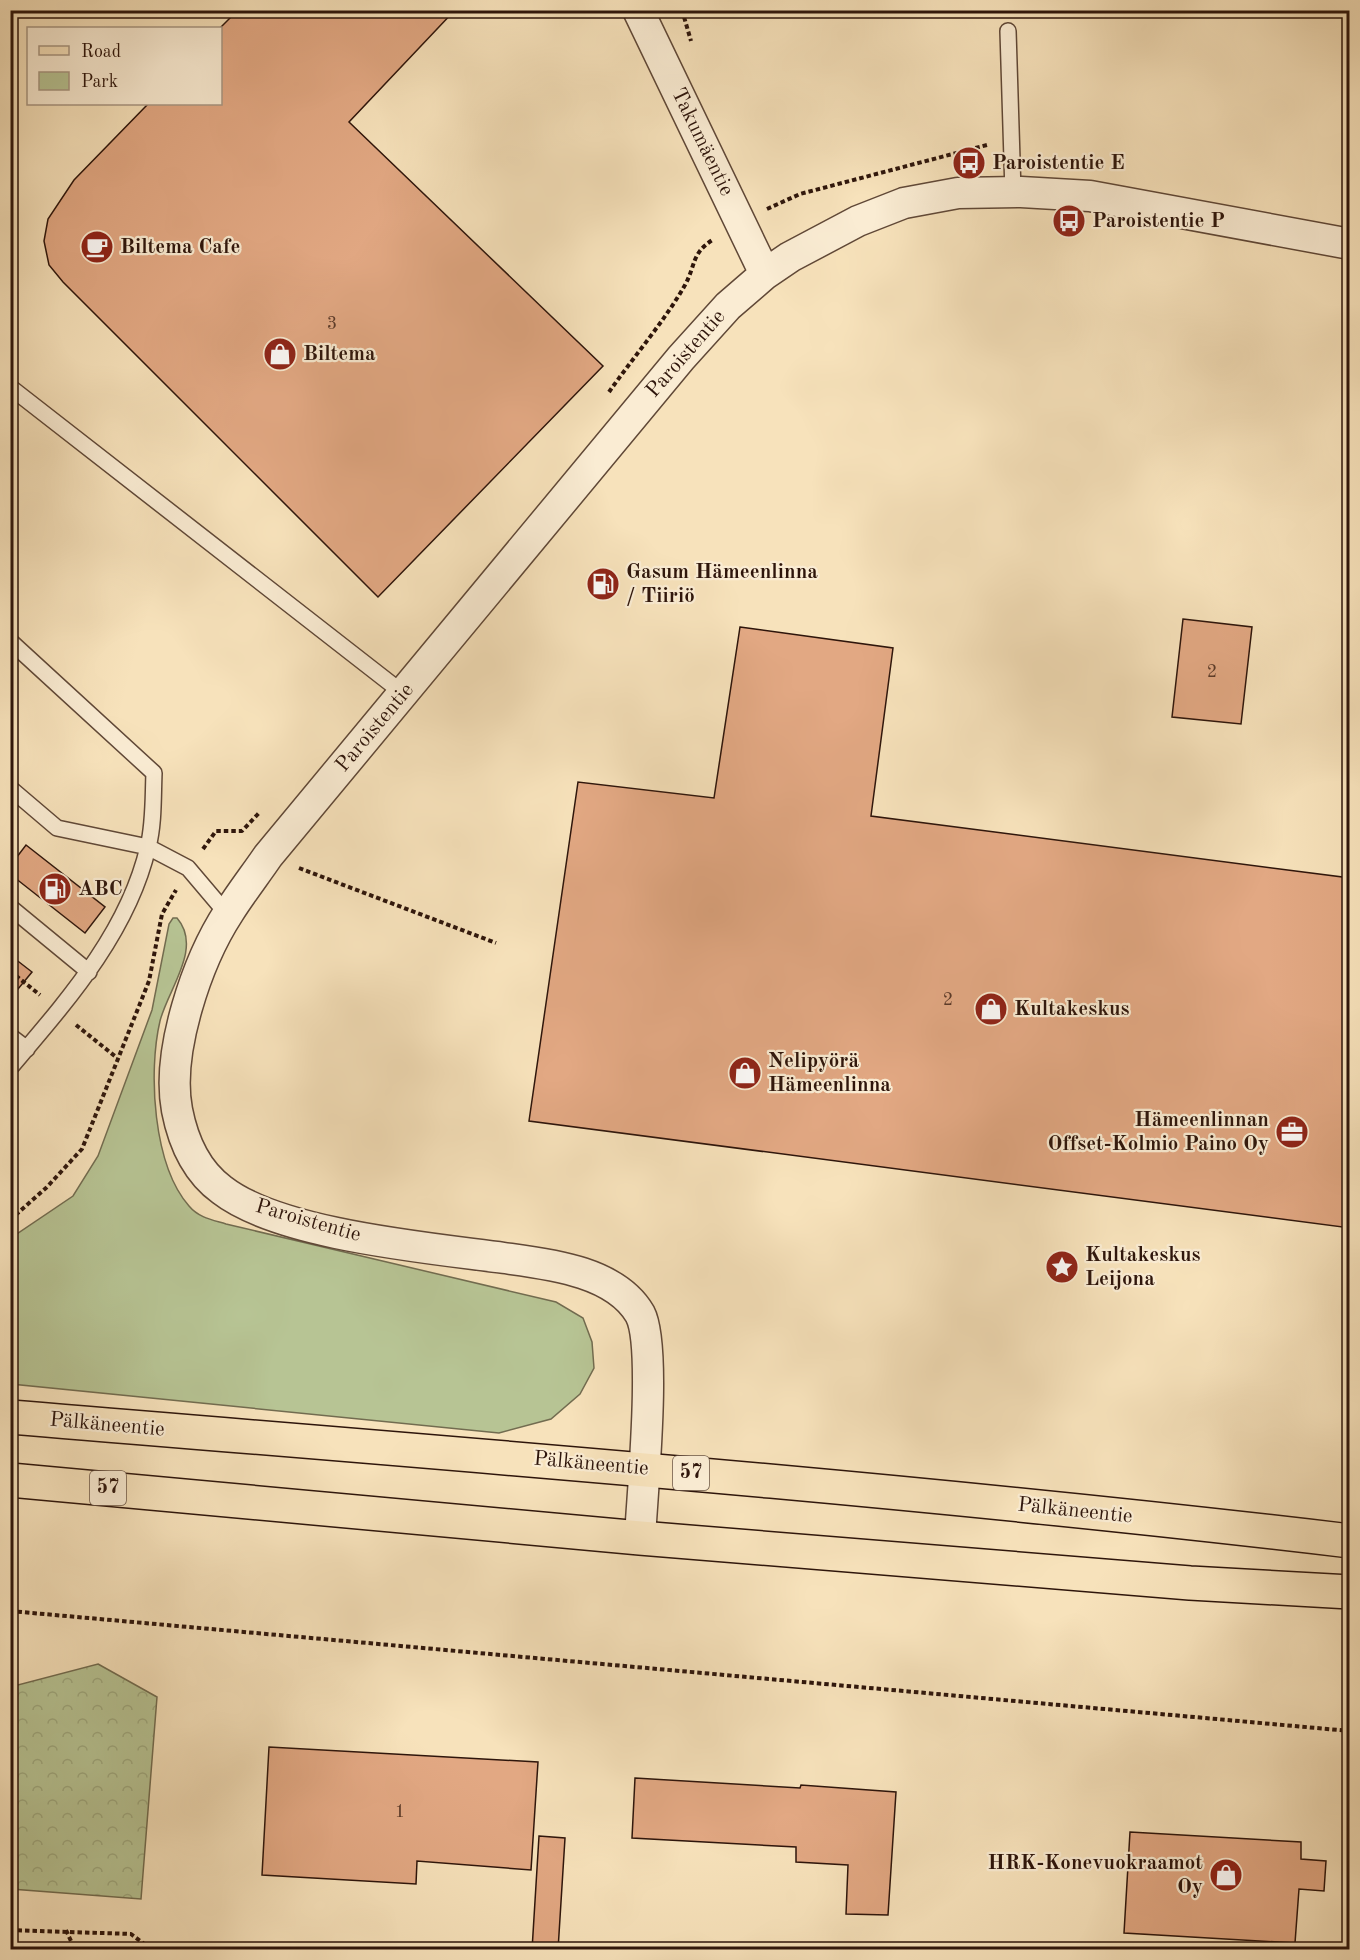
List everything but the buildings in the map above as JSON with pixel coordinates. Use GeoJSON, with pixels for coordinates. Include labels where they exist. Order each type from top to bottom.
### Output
{"type":"FeatureCollection","features":[{"type":"Feature","properties":{"kind":"main road","name":"Pälkäneentie"},"geometry":{"type":"LineString","coordinates":[[10,1417],[644,1468],[1191,1522],[1350,1541]]}},
{"type":"Feature","properties":{"kind":"main road","name":"57"},"geometry":{"type":"LineString","coordinates":[[10,1480],[640,1538],[1190,1583],[1350,1592]]}},
{"type":"Feature","properties":{"kind":"street","name":"Takumäentie"},"geometry":{"type":"LineString","coordinates":[[638,10],[765,274]]}},
{"type":"Feature","properties":{"kind":"street","name":"Paroistentie"},"geometry":{"type":"LineString","coordinates":[[640,1538],[647,1382],[646,1344],[640,1315],[624,1297],[596,1277],[540,1263],[375,1240],[307,1226],[257,1210],[222,1191],[188,1149],[180,1125],[174,1093],[178,1050],[188,1005],[227,914],[268,856],[681,358],[728,306],[765,274],[790,257],[858,221],[904,203],[958,193],[1013,192],[1090,196],[1350,244]]}},
{"type":"Feature","properties":{"kind":"lane"},"geometry":{"type":"LineString","coordinates":[[1008,31],[1013,192]]}},
{"type":"Feature","properties":{"kind":"lane"},"geometry":{"type":"LineString","coordinates":[[10,387],[404,694]]}},
{"type":"Feature","properties":{"kind":"lane"},"geometry":{"type":"LineString","coordinates":[[10,641],[154,773],[148,847],[124,914],[89,972],[10,1068]]}},
{"type":"Feature","properties":{"kind":"lane"},"geometry":{"type":"LineString","coordinates":[[10,788],[57,828],[148,847],[188,868],[227,914]]}},
{"type":"Feature","properties":{"kind":"lane"},"geometry":{"type":"LineString","coordinates":[[10,907],[89,972]]}},
{"type":"Feature","properties":{"kind":"lane"},"geometry":{"type":"LineString","coordinates":[[10,1036],[27,1049]]}},
{"type":"Feature","properties":{"kind":"path"},"geometry":{"type":"LineString","coordinates":[[268,856],[496,943]]}},
{"type":"Feature","properties":{"kind":"path"},"geometry":{"type":"LineString","coordinates":[[10,1213],[13,1219]]}},
{"type":"Feature","properties":{"kind":"path"},"geometry":{"type":"LineString","coordinates":[[10,1611],[1350,1731]]}},
{"type":"Feature","properties":{"kind":"path"},"geometry":{"type":"LineString","coordinates":[[10,1930],[66,1930],[131,1934],[152,1950]]}},
{"type":"Feature","properties":{"kind":"path"},"geometry":{"type":"LineString","coordinates":[[66,1930],[75,1950]]}},
{"type":"Feature","properties":{"kind":"green space"},"geometry":{"type":"Polygon","coordinates":[[[173,918],[177,918],[184,930],[185,955],[160,1021],[156,1042],[154,1091],[156,1117],[168,1167],[177,1188],[189,1206],[202,1216],[226,1224],[556,1302],[583,1318],[592,1342],[594,1368],[580,1394],[551,1419],[499,1433],[11,1384],[11,1238],[73,1196],[98,1156],[152,1010],[169,924],[173,918]]]}},
{"type":"Feature","properties":{"kind":"green space"},"geometry":{"type":"Polygon","coordinates":[[[98,1664],[157,1697],[141,1899],[11,1889],[11,1681],[18,1685],[98,1664]]]}},
{"type":"Feature","properties":{"kind":"place","name":"Paroistentie E"},"geometry":{"type":"Point","coordinates":[969,163]}},
{"type":"Feature","properties":{"kind":"place","name":"Paroistentie P"},"geometry":{"type":"Point","coordinates":[1069,221]}},
{"type":"Feature","properties":{"kind":"place","name":"Biltema Cafe"},"geometry":{"type":"Point","coordinates":[97,247]}},
{"type":"Feature","properties":{"kind":"place","name":"Biltema"},"geometry":{"type":"Point","coordinates":[280,354]}},
{"type":"Feature","properties":{"kind":"place","name":"Gasum Hämeenlinna / Tiiriö"},"geometry":{"type":"Point","coordinates":[603,584]}},
{"type":"Feature","properties":{"kind":"place","name":"ABC"},"geometry":{"type":"Point","coordinates":[55,889]}},
{"type":"Feature","properties":{"kind":"place","name":"Kultakeskus"},"geometry":{"type":"Point","coordinates":[991,1009]}},
{"type":"Feature","properties":{"kind":"place","name":"Nelipyörä Hämeenlinna"},"geometry":{"type":"Point","coordinates":[745,1073]}},
{"type":"Feature","properties":{"kind":"place","name":"Hämeenlinnan Offset-Kolmio Paino Oy"},"geometry":{"type":"Point","coordinates":[1292,1132]}},
{"type":"Feature","properties":{"kind":"place","name":"Kultakeskus Leijona"},"geometry":{"type":"Point","coordinates":[1062,1267]}},
{"type":"Feature","properties":{"kind":"place","name":"HRK-Konevuokraamot Oy"},"geometry":{"type":"Point","coordinates":[1226,1875]}}]}
